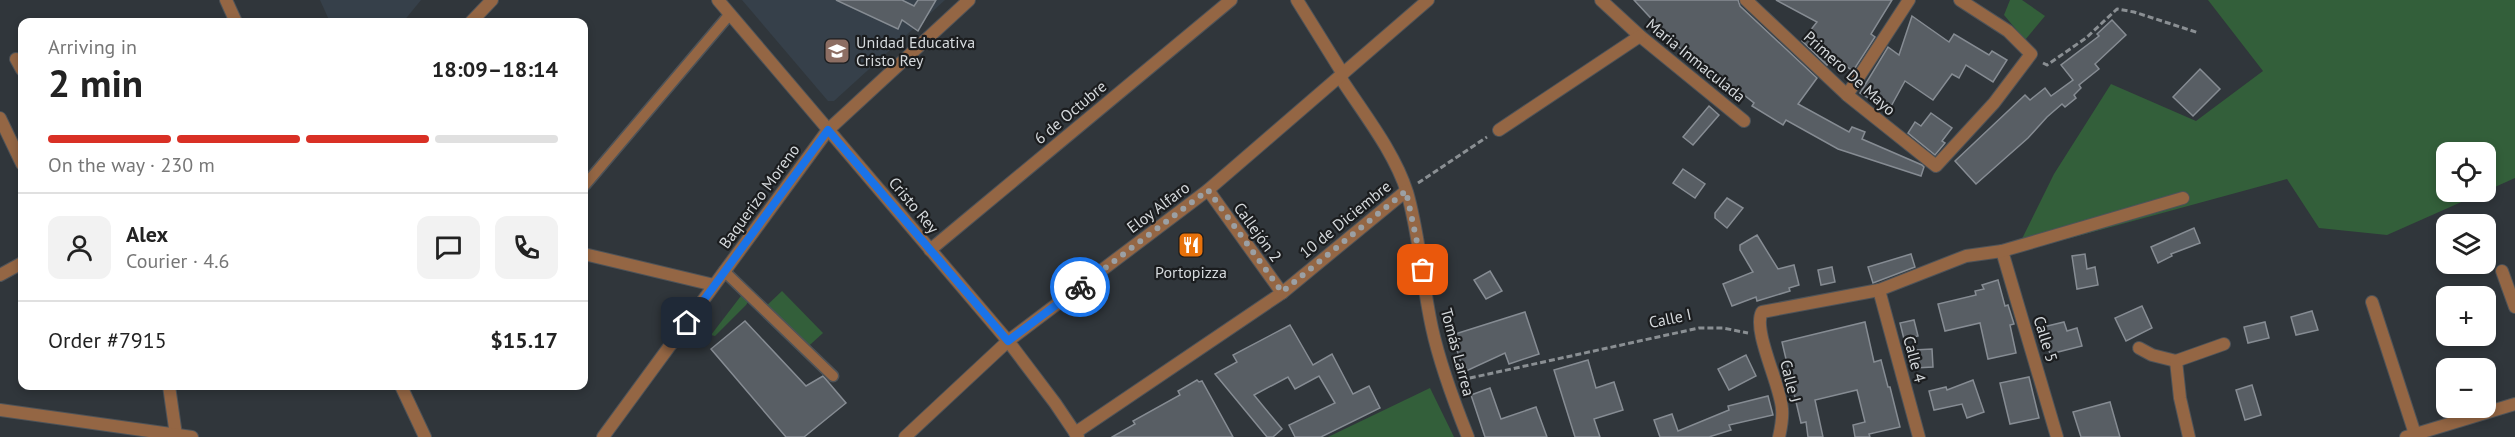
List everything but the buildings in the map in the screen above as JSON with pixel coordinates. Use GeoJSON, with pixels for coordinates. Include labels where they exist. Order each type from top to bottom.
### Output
{"type":"FeatureCollection","features":[{"type":"Feature","properties":{"kind":"street"},"geometry":{"type":"LineString","coordinates":[[226,0],[234,18]]}},
{"type":"Feature","properties":{"kind":"street"},"geometry":{"type":"LineString","coordinates":[[475,18],[492,0]]}},
{"type":"Feature","properties":{"kind":"street","name":"Cristo Rey"},"geometry":{"type":"LineString","coordinates":[[718,0],[1008,341],[1076,435]]}},
{"type":"Feature","properties":{"kind":"street","name":"Baquerizo Moreno"},"geometry":{"type":"LineString","coordinates":[[603,437],[828,130],[969,0]]}},
{"type":"Feature","properties":{"kind":"street","name":"6 de Octubre"},"geometry":{"type":"LineString","coordinates":[[930,250],[1231,0]]}},
{"type":"Feature","properties":{"kind":"street","name":"Tomás Larrea"},"geometry":{"type":"LineString","coordinates":[[1297,0],[1380,140],[1406,191],[1420,251],[1432,328],[1447,383],[1468,437]]}},
{"type":"Feature","properties":{"kind":"street","name":"Eloy Alfaro"},"geometry":{"type":"LineString","coordinates":[[905,437],[1008,341],[1208,190],[1428,0]]}},
{"type":"Feature","properties":{"kind":"street","name":"Maria Inmaculada"},"geometry":{"type":"LineString","coordinates":[[1601,0],[1640,36],[1744,121]]}},
{"type":"Feature","properties":{"kind":"street","name":"Primero De Mayo"},"geometry":{"type":"LineString","coordinates":[[1746,0],[1847,95],[1936,166],[1994,103],[2031,54]]}},
{"type":"Feature","properties":{"kind":"street"},"geometry":{"type":"LineString","coordinates":[[1847,95],[1910,0]]}},
{"type":"Feature","properties":{"kind":"street"},"geometry":{"type":"LineString","coordinates":[[1960,0],[2008,31],[2031,54]]}},
{"type":"Feature","properties":{"kind":"street"},"geometry":{"type":"LineString","coordinates":[[1499,130],[1640,36]]}},
{"type":"Feature","properties":{"kind":"street"},"geometry":{"type":"LineString","coordinates":[[0,118],[18,156]]}},
{"type":"Feature","properties":{"kind":"street","name":"Callejón 2"},"geometry":{"type":"LineString","coordinates":[[1208,190],[1282,292]]}},
{"type":"Feature","properties":{"kind":"street","name":"10 de Diciembre"},"geometry":{"type":"LineString","coordinates":[[1076,435],[1282,292],[1406,191]]}},
{"type":"Feature","properties":{"kind":"street"},"geometry":{"type":"LineString","coordinates":[[1762,334],[1760,317],[1762,312],[1879,290],[1966,256],[2002,251],[2183,198]]}},
{"type":"Feature","properties":{"kind":"street","name":"Calle 5"},"geometry":{"type":"LineString","coordinates":[[2002,251],[2057,437]]}},
{"type":"Feature","properties":{"kind":"street"},"geometry":{"type":"LineString","coordinates":[[588,255],[714,285]]}},
{"type":"Feature","properties":{"kind":"street"},"geometry":{"type":"LineString","coordinates":[[0,274],[18,265]]}},
{"type":"Feature","properties":{"kind":"street"},"geometry":{"type":"LineString","coordinates":[[2502,271],[2515,307]]}},
{"type":"Feature","properties":{"kind":"street","name":"Calle 4"},"geometry":{"type":"LineString","coordinates":[[1879,290],[1919,437]]}},
{"type":"Feature","properties":{"kind":"street"},"geometry":{"type":"LineString","coordinates":[[2372,302],[2412,436],[2515,404]]}},
{"type":"Feature","properties":{"kind":"street","name":"Calle J"},"geometry":{"type":"LineString","coordinates":[[1762,334],[1782,407],[1779,437]]}},
{"type":"Feature","properties":{"kind":"street"},"geometry":{"type":"LineString","coordinates":[[2139,348],[2152,355],[2176,361],[2224,345]]}},
{"type":"Feature","properties":{"kind":"street"},"geometry":{"type":"LineString","coordinates":[[2176,361],[2180,398],[2189,437]]}},
{"type":"Feature","properties":{"kind":"street"},"geometry":{"type":"LineString","coordinates":[[170,390],[176,435]]}},
{"type":"Feature","properties":{"kind":"street"},"geometry":{"type":"LineString","coordinates":[[404,390],[425,437]]}},
{"type":"Feature","properties":{"kind":"street"},"geometry":{"type":"LineString","coordinates":[[0,410],[192,437]]}},
{"type":"Feature","properties":{"kind":"lane"},"geometry":{"type":"LineString","coordinates":[[588,181],[730,14]]}},
{"type":"Feature","properties":{"kind":"lane"},"geometry":{"type":"LineString","coordinates":[[724,272],[833,376]]}},
{"type":"Feature","properties":{"kind":"path"},"geometry":{"type":"LineString","coordinates":[[2031,54],[2047,66],[2086,38],[2117,9],[2134,12],[2199,33]]}},
{"type":"Feature","properties":{"kind":"path","name":"10 de Diciembre"},"geometry":{"type":"LineString","coordinates":[[1406,191],[1499,130]]}},
{"type":"Feature","properties":{"kind":"path","name":"Calle I"},"geometry":{"type":"LineString","coordinates":[[1447,383],[1700,328],[1762,334]]}},
{"type":"Feature","properties":{"kind":"shaded area"},"geometry":{"type":"Polygon","coordinates":[[[320,0],[421,0],[406,18],[328,18],[320,0]]]}},
{"type":"Feature","properties":{"kind":"shaded area","name":"Unidad Educativa Cristo Rey"},"geometry":{"type":"Polygon","coordinates":[[[742,0],[945,0],[834,101],[828,101],[742,0]]]}},
{"type":"Feature","properties":{"kind":"green space"},"geometry":{"type":"Polygon","coordinates":[[[2010,0],[2022,0],[2045,16],[2025,40],[2004,15],[2010,0]]]}},
{"type":"Feature","properties":{"kind":"green space"},"geometry":{"type":"Polygon","coordinates":[[[2208,0],[2515,0],[2515,178],[2496,187],[2496,142],[2436,142],[2436,202],[2461,202],[2387,235],[2319,228],[2287,179],[2015,253],[2054,174],[2111,84],[2196,121],[2263,71],[2208,0]]]}},
{"type":"Feature","properties":{"kind":"green space"},"geometry":{"type":"Polygon","coordinates":[[[782,291],[823,333],[801,353],[761,311],[782,291]]]}},
{"type":"Feature","properties":{"kind":"green space"},"geometry":{"type":"Polygon","coordinates":[[[744,292],[748,302],[746,305],[715,336],[711,335],[744,292]]]}},
{"type":"Feature","properties":{"kind":"green space"},"geometry":{"type":"Polygon","coordinates":[[[1430,388],[1454,437],[1328,437],[1430,388]]]}},
{"type":"Feature","properties":{"kind":"way so far"},"geometry":{"type":"LineString","coordinates":[[1080,287],[1208,190],[1282,292],[1406,191],[1423,270]]}},
{"type":"Feature","properties":{"kind":"place","name":"Unidad Educativa Cristo Rey"},"geometry":{"type":"Point","coordinates":[837,51]}},
{"type":"Feature","properties":{"kind":"place","name":"Portopizza"},"geometry":{"type":"Point","coordinates":[1191,245]}},
{"type":"Feature","properties":{"kind":"route"},"geometry":{"type":"LineString","coordinates":[[687,323],[828,130],[1008,341],[1080,287]]}}]}
